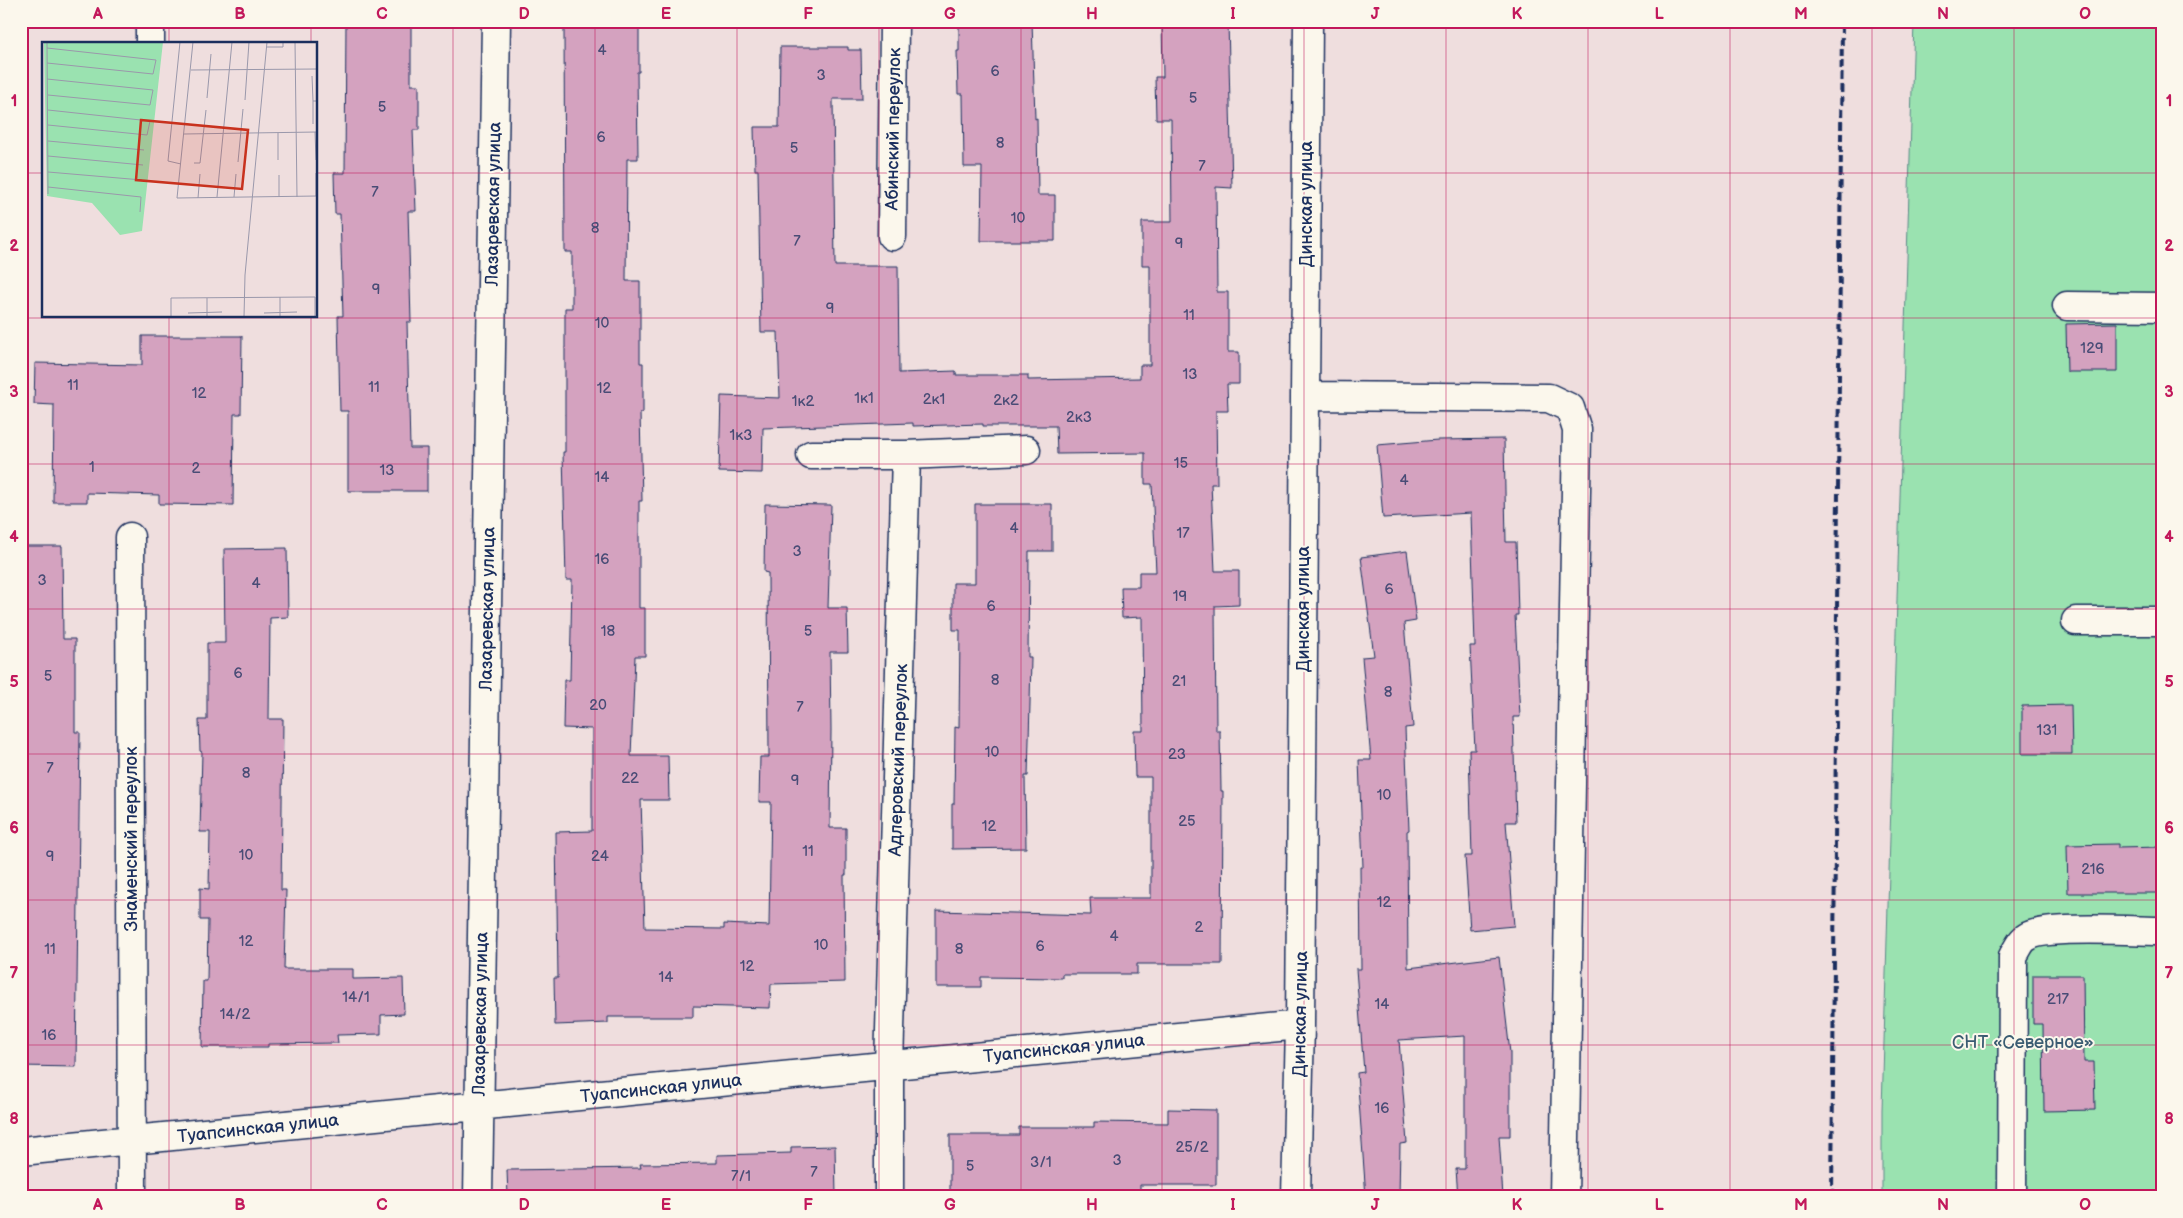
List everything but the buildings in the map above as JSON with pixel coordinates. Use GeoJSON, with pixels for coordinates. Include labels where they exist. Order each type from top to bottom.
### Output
{"type":"FeatureCollection","features":[{"type":"Feature","properties":{"kind":"street"},"geometry":{"type":"LineString","coordinates":[[150,21],[150,42]]}},
{"type":"Feature","properties":{"kind":"street","name":"Лазаревская улица"},"geometry":{"type":"LineString","coordinates":[[478,1197],[496,21]]}},
{"type":"Feature","properties":{"kind":"street","name":"Абинский переулок"},"geometry":{"type":"LineString","coordinates":[[892,236],[894,21]]}},
{"type":"Feature","properties":{"kind":"street","name":"Динская улица"},"geometry":{"type":"LineString","coordinates":[[1296,1197],[1300,1026],[1308,21]]}},
{"type":"Feature","properties":{"kind":"street"},"geometry":{"type":"LineString","coordinates":[[2067,306],[2162,307]]}},
{"type":"Feature","properties":{"kind":"street"},"geometry":{"type":"LineString","coordinates":[[1305,396],[1549,398],[1570,408],[1577,430],[1564,1197]]}},
{"type":"Feature","properties":{"kind":"street"},"geometry":{"type":"LineString","coordinates":[[811,455],[906,455],[1026,450]]}},
{"type":"Feature","properties":{"kind":"street","name":"Адлеровский переулок"},"geometry":{"type":"LineString","coordinates":[[889,1197],[889,1066],[906,455]]}},
{"type":"Feature","properties":{"kind":"street","name":"Знаменский переулок"},"geometry":{"type":"LineString","coordinates":[[130,537],[132,1197]]}},
{"type":"Feature","properties":{"kind":"street"},"geometry":{"type":"LineString","coordinates":[[2076,620],[2162,621]]}},
{"type":"Feature","properties":{"kind":"street"},"geometry":{"type":"LineString","coordinates":[[2012,1197],[2013,956],[2027,937],[2063,930],[2162,931]]}},
{"type":"Feature","properties":{"kind":"street","name":"Туапсинская улица"},"geometry":{"type":"LineString","coordinates":[[21,1151],[1300,1026]]}},
{"type":"Feature","properties":{"kind":"green space","name":"СНТ «Северное»"},"geometry":{"type":"Polygon","coordinates":[[[1914,21],[2162,21],[2162,1197],[1882,1197],[1882,1110],[1914,21]]]}},
{"type":"Feature","properties":{"kind":"railway"},"geometry":{"type":"LineString","coordinates":[[1832,1197],[1842,21]]}}]}
